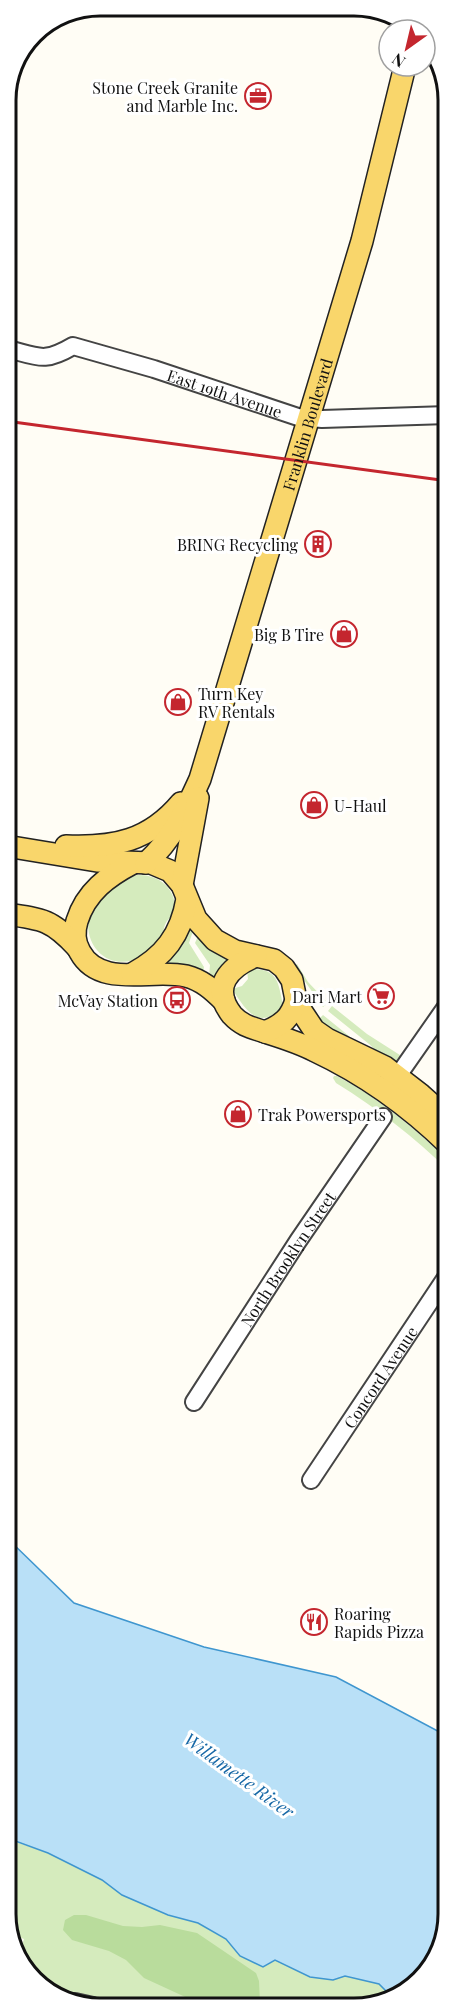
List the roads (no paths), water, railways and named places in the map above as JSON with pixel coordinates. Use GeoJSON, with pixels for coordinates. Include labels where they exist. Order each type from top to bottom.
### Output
{"type":"FeatureCollection","features":[{"type":"Feature","properties":{"kind":"main road","name":"Franklin Boulevard"},"geometry":{"type":"LineString","coordinates":[[132,974],[154,961],[171,943],[182,922],[200,780],[362,241],[402,78]]}},
{"type":"Feature","properties":{"kind":"main road","name":"Franklin Boulevard"},"geometry":{"type":"LineString","coordinates":[[77,947],[76,925],[86,901],[102,882],[140,863],[173,831],[200,780]]}},
{"type":"Feature","properties":{"kind":"main road"},"geometry":{"type":"LineString","coordinates":[[17,846],[86,846],[133,839],[165,820],[200,780]]}},
{"type":"Feature","properties":{"kind":"main road"},"geometry":{"type":"LineString","coordinates":[[17,848],[97,861],[162,866],[170,872],[184,892],[196,919],[214,940],[235,951],[273,960],[284,968],[292,980],[296,1000],[305,1018],[321,1035],[373,1060],[423,1122],[438,1136]]}},
{"type":"Feature","properties":{"kind":"main road"},"geometry":{"type":"LineString","coordinates":[[17,915],[53,924],[77,947],[86,961],[98,970],[112,974],[186,976],[208,986],[224,1001],[231,1013],[242,1024],[253,1030],[265,1032],[315,1051],[392,1085],[438,1114]]}},
{"type":"Feature","properties":{"kind":"main road"},"geometry":{"type":"LineString","coordinates":[[224,1001],[223,986],[228,974],[239,964],[256,956]]}},
{"type":"Feature","properties":{"kind":"main road"},"geometry":{"type":"LineString","coordinates":[[265,1032],[286,1021],[294,1009],[296,1000]]}},
{"type":"Feature","properties":{"kind":"street","name":"East 19th Avenue"},"geometry":{"type":"LineString","coordinates":[[17,351],[42,358],[57,356],[73,346],[223,390],[292,416],[310,418],[438,416]]}},
{"type":"Feature","properties":{"kind":"street"},"geometry":{"type":"LineString","coordinates":[[392,1085],[438,1018]]}},
{"type":"Feature","properties":{"kind":"street","name":"North Brooklyn Street"},"geometry":{"type":"LineString","coordinates":[[194,1402],[298,1241],[383,1117]]}},
{"type":"Feature","properties":{"kind":"street","name":"Concord Avenue"},"geometry":{"type":"LineString","coordinates":[[311,1480],[438,1290]]}},
{"type":"Feature","properties":{"kind":"water","name":"Willamette River"},"geometry":{"type":"Polygon","coordinates":[[[16,1547],[74,1603],[204,1647],[336,1677],[438,1731],[438,1919],[436,1935],[430,1950],[414,1973],[386,1991],[379,1984],[345,1976],[333,1980],[310,1977],[275,1960],[263,1967],[240,1956],[226,1939],[198,1923],[168,1915],[122,1895],[102,1880],[48,1853],[16,1841],[16,1547]]]}},
{"type":"Feature","properties":{"kind":"railway"},"geometry":{"type":"LineString","coordinates":[[17,422],[438,480]]}},
{"type":"Feature","properties":{"kind":"place","name":"Stone Creek Granite and Marble Inc."},"geometry":{"type":"Point","coordinates":[258,96]}},
{"type":"Feature","properties":{"kind":"place","name":"BRING Recycling"},"geometry":{"type":"Point","coordinates":[318,544]}},
{"type":"Feature","properties":{"kind":"place","name":"Big B Tire"},"geometry":{"type":"Point","coordinates":[344,634]}},
{"type":"Feature","properties":{"kind":"place","name":"Turn Key RV Rentals"},"geometry":{"type":"Point","coordinates":[178,702]}},
{"type":"Feature","properties":{"kind":"place","name":"U-Haul"},"geometry":{"type":"Point","coordinates":[314,805]}},
{"type":"Feature","properties":{"kind":"place","name":"Dari Mart"},"geometry":{"type":"Point","coordinates":[381,996]}},
{"type":"Feature","properties":{"kind":"place","name":"McVay Station"},"geometry":{"type":"Point","coordinates":[177,1000]}},
{"type":"Feature","properties":{"kind":"place","name":"Trak Powersports"},"geometry":{"type":"Point","coordinates":[238,1114]}},
{"type":"Feature","properties":{"kind":"place","name":"Roaring Rapids Pizza"},"geometry":{"type":"Point","coordinates":[314,1622]}}]}
